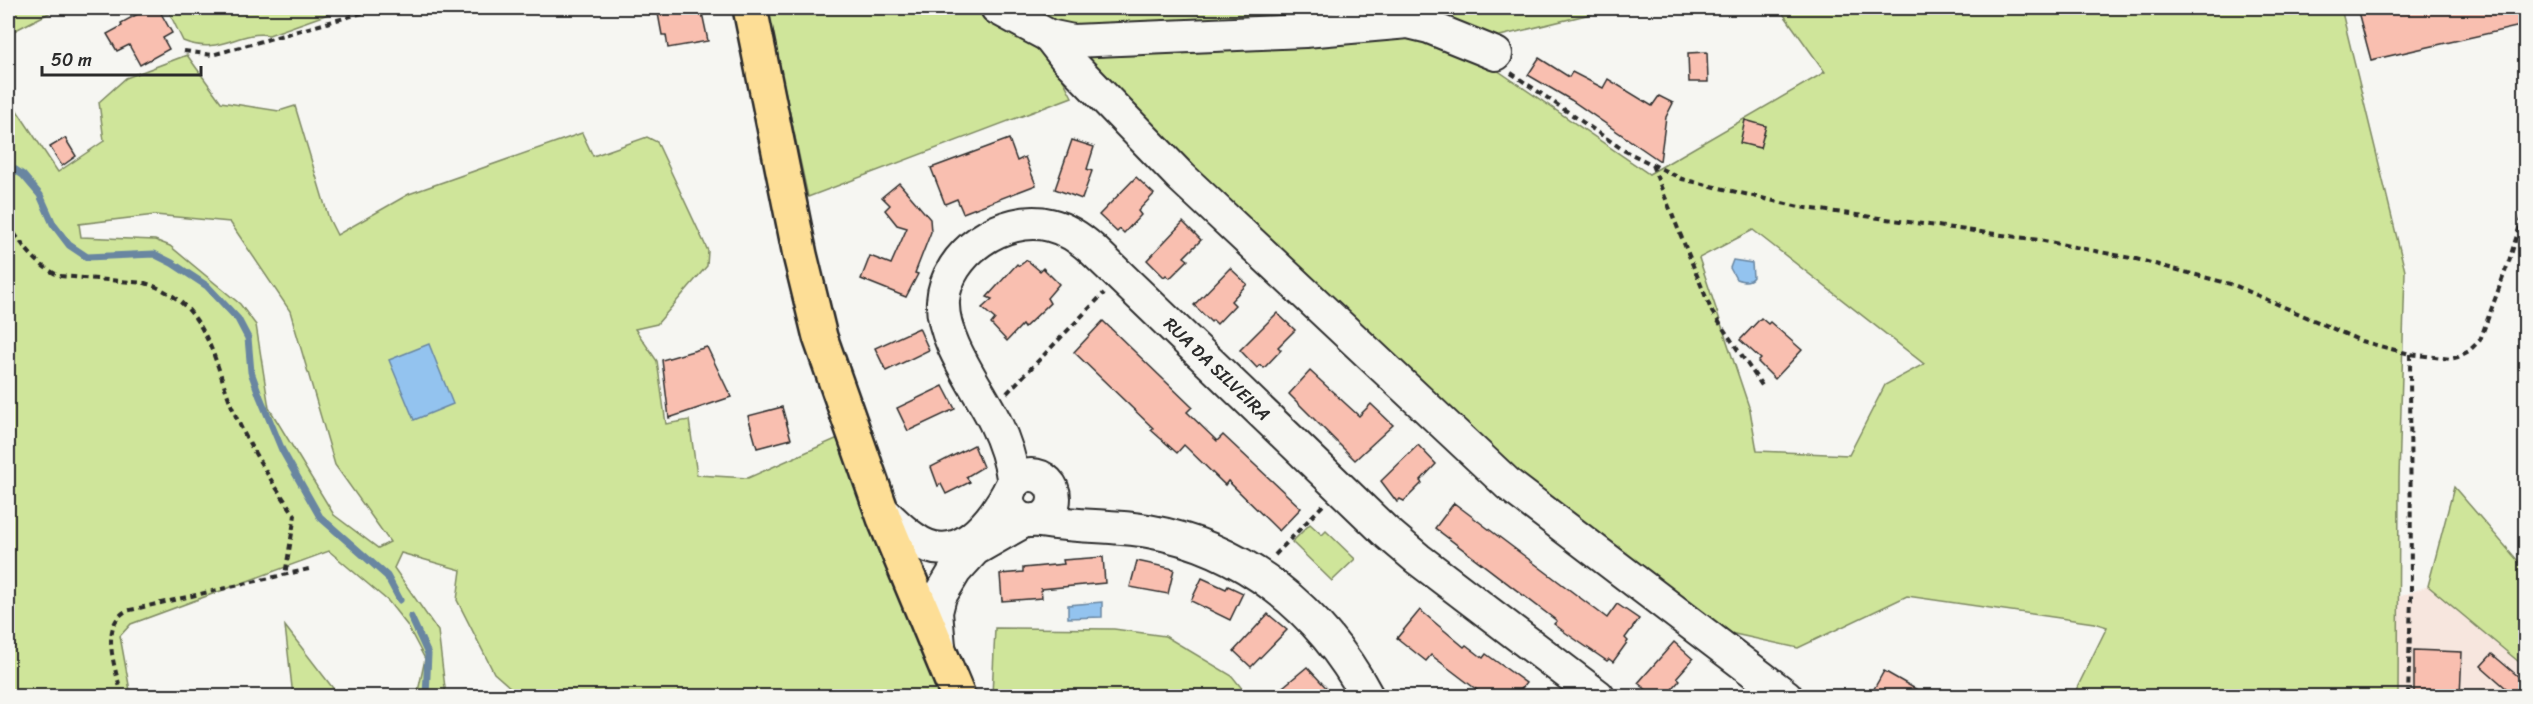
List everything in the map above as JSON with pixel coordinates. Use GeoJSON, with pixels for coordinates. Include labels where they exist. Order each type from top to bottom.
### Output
{"type":"FeatureCollection","features":[{"type":"Feature","properties":{"kind":"main road"},"geometry":{"type":"LineString","coordinates":[[750,8],[800,255],[820,337],[881,510],[958,696]]}},
{"type":"Feature","properties":{"kind":"street"},"geometry":{"type":"LineString","coordinates":[[997,8],[1049,36],[1073,41],[1149,39],[1420,15],[1429,27],[1496,54]]}},
{"type":"Feature","properties":{"kind":"street"},"geometry":{"type":"LineString","coordinates":[[1049,36],[1066,58],[1181,177],[1509,485],[1786,696]]}},
{"type":"Feature","properties":{"kind":"street","name":"RUA DA SILVEIRA"},"geometry":{"type":"LineString","coordinates":[[1121,529],[1097,520],[1029,484],[949,334],[943,302],[945,285],[957,260],[966,249],[1010,227],[1032,224],[1050,225],[1079,238],[1385,531],[1418,559],[1598,696]]}},
{"type":"Feature","properties":{"kind":"street"},"geometry":{"type":"LineString","coordinates":[[881,510],[914,540],[932,547],[948,549],[966,543],[986,527],[1029,484],[1054,502],[1052,508],[1041,518],[1030,520],[975,549],[942,588],[933,591],[922,589],[911,581],[918,556],[923,550],[932,547]]}},
{"type":"Feature","properties":{"kind":"street","name":"RUA DA SILVEIRA"},"geometry":{"type":"LineString","coordinates":[[1029,484],[1010,505],[1019,517],[1065,525],[1121,529],[1176,537],[1203,545],[1257,573],[1315,622],[1343,656],[1367,696]]}},
{"type":"Feature","properties":{"kind":"street"},"geometry":{"type":"LineString","coordinates":[[940,653],[936,612],[940,596],[955,571]]}},
{"type":"Feature","properties":{"kind":"path"},"geometry":{"type":"LineString","coordinates":[[184,51],[212,55],[380,8]]}},
{"type":"Feature","properties":{"kind":"path"},"geometry":{"type":"LineString","coordinates":[[1496,54],[1515,77],[1625,151],[1682,179],[1799,207],[2039,240],[2136,259],[2234,285],[2361,341],[2410,354],[2450,359],[2469,351],[2480,340],[2526,206]]}},
{"type":"Feature","properties":{"kind":"path"},"geometry":{"type":"LineString","coordinates":[[1652,164],[1712,312],[1763,387]]}},
{"type":"Feature","properties":{"kind":"path"},"geometry":{"type":"LineString","coordinates":[[8,225],[35,260],[48,272],[60,276],[145,283],[157,287],[193,312],[205,334],[238,421],[295,515],[285,575]]}},
{"type":"Feature","properties":{"kind":"path"},"geometry":{"type":"LineString","coordinates":[[992,416],[1014,388],[1120,276]]}},
{"type":"Feature","properties":{"kind":"path"},"geometry":{"type":"LineString","coordinates":[[2408,696],[2411,598],[2410,354]]}},
{"type":"Feature","properties":{"kind":"path"},"geometry":{"type":"LineString","coordinates":[[1257,573],[1340,487]]}},
{"type":"Feature","properties":{"kind":"path"},"geometry":{"type":"LineString","coordinates":[[122,696],[111,640],[112,625],[120,614],[126,610],[309,569]]}},
{"type":"Feature","properties":{"kind":"shaded area"},"geometry":{"type":"Polygon","coordinates":[[[2428,586],[2525,667],[2525,696],[2398,696],[2398,597],[2428,586]]]}},
{"type":"Feature","properties":{"kind":"green space"},"geometry":{"type":"Polygon","coordinates":[[[8,8],[59,8],[8,34],[8,8]]]}},
{"type":"Feature","properties":{"kind":"green space"},"geometry":{"type":"Polygon","coordinates":[[[167,8],[345,8],[269,35],[258,34],[208,46],[183,41],[167,8]]]}},
{"type":"Feature","properties":{"kind":"green space"},"geometry":{"type":"Polygon","coordinates":[[[767,8],[978,8],[1002,17],[1045,45],[1072,97],[808,197],[767,8]]]}},
{"type":"Feature","properties":{"kind":"green space"},"geometry":{"type":"Polygon","coordinates":[[[1014,8],[1615,8],[1500,36],[1478,57],[1649,174],[1825,72],[1779,8],[2341,8],[2405,271],[2399,478],[2398,696],[2073,696],[2107,627],[2094,623],[1907,596],[1798,648],[1730,633],[1473,439],[1075,62],[1077,34],[1014,8]],[[1753,230],[1699,258],[1750,410],[1757,451],[1849,455],[1885,385],[1924,364],[1753,230]]]}},
{"type":"Feature","properties":{"kind":"green space"},"geometry":{"type":"Polygon","coordinates":[[[187,55],[221,102],[279,111],[295,106],[329,219],[337,235],[409,194],[582,133],[593,156],[647,137],[657,142],[708,251],[707,266],[657,324],[635,329],[657,361],[666,424],[689,420],[697,475],[748,478],[838,438],[947,696],[520,696],[494,673],[457,600],[461,570],[401,553],[394,568],[438,631],[446,696],[417,696],[425,659],[407,625],[388,601],[329,551],[131,624],[120,636],[131,696],[8,696],[8,97],[58,172],[104,141],[99,102],[126,78],[187,55]],[[155,215],[79,224],[81,237],[155,240],[170,246],[240,304],[256,325],[269,408],[334,515],[378,548],[390,542],[335,465],[290,311],[230,222],[155,215]]]}},
{"type":"Feature","properties":{"kind":"green space"},"geometry":{"type":"Polygon","coordinates":[[[2454,487],[2525,569],[2525,667],[2428,586],[2454,487]]]}},
{"type":"Feature","properties":{"kind":"green space"},"geometry":{"type":"Polygon","coordinates":[[[1310,524],[1322,535],[1326,531],[1355,559],[1332,581],[1292,542],[1310,524]]]}},
{"type":"Feature","properties":{"kind":"green space"},"geometry":{"type":"Polygon","coordinates":[[[285,626],[339,696],[293,696],[285,626]]]}},
{"type":"Feature","properties":{"kind":"green space"},"geometry":{"type":"Polygon","coordinates":[[[995,628],[1114,629],[1165,636],[1232,676],[1248,696],[992,696],[995,628]]]}},
{"type":"Feature","properties":{"kind":"water"},"geometry":{"type":"Polygon","coordinates":[[[1733,260],[1752,263],[1753,277],[1750,280],[1736,279],[1730,268],[1733,260]]]}},
{"type":"Feature","properties":{"kind":"water"},"geometry":{"type":"Polygon","coordinates":[[[429,344],[453,404],[414,420],[389,360],[429,344]]]}},
{"type":"Feature","properties":{"kind":"water"},"geometry":{"type":"Polygon","coordinates":[[[1102,602],[1102,617],[1068,618],[1068,605],[1102,602]]]}},
{"type":"Feature","properties":{"kind":"building"},"geometry":{"type":"Polygon","coordinates":[[[149,8],[158,8],[172,33],[163,38],[169,49],[140,65],[129,45],[117,51],[107,34],[122,26],[121,23],[149,8]]]}},
{"type":"Feature","properties":{"kind":"building"},"geometry":{"type":"Polygon","coordinates":[[[657,8],[701,8],[708,41],[668,48],[666,35],[662,35],[657,8]]]}},
{"type":"Feature","properties":{"kind":"building"},"geometry":{"type":"Polygon","coordinates":[[[2357,8],[2521,8],[2525,25],[2371,60],[2357,8]]]}},
{"type":"Feature","properties":{"kind":"building"},"geometry":{"type":"Polygon","coordinates":[[[1707,52],[1708,82],[1689,82],[1688,53],[1707,52]]]}},
{"type":"Feature","properties":{"kind":"building"},"geometry":{"type":"Polygon","coordinates":[[[1539,58],[1569,77],[1572,72],[1603,88],[1608,79],[1652,106],[1659,96],[1673,103],[1666,117],[1660,161],[1571,100],[1528,75],[1539,58]]]}},
{"type":"Feature","properties":{"kind":"building"},"geometry":{"type":"Polygon","coordinates":[[[1745,120],[1766,126],[1760,148],[1740,143],[1745,120]]]}},
{"type":"Feature","properties":{"kind":"building"},"geometry":{"type":"Polygon","coordinates":[[[65,138],[76,156],[62,166],[50,147],[65,138]]]}},
{"type":"Feature","properties":{"kind":"building"},"geometry":{"type":"Polygon","coordinates":[[[1009,139],[1017,161],[1025,157],[1036,185],[963,213],[957,199],[945,204],[931,168],[1009,139]]]}},
{"type":"Feature","properties":{"kind":"building"},"geometry":{"type":"Polygon","coordinates":[[[1072,140],[1094,147],[1087,169],[1092,171],[1082,199],[1055,189],[1072,140]]]}},
{"type":"Feature","properties":{"kind":"building"},"geometry":{"type":"Polygon","coordinates":[[[1136,177],[1154,194],[1138,211],[1141,215],[1124,233],[1120,229],[1117,232],[1099,215],[1136,177]]]}},
{"type":"Feature","properties":{"kind":"building"},"geometry":{"type":"Polygon","coordinates":[[[899,183],[930,219],[931,232],[915,273],[918,274],[906,297],[861,279],[870,256],[891,264],[907,228],[897,225],[885,210],[890,205],[882,197],[899,183]]]}},
{"type":"Feature","properties":{"kind":"building"},"geometry":{"type":"Polygon","coordinates":[[[1183,222],[1201,240],[1184,257],[1188,260],[1170,278],[1166,275],[1164,277],[1147,260],[1183,222]]]}},
{"type":"Feature","properties":{"kind":"building"},"geometry":{"type":"Polygon","coordinates":[[[1027,260],[1040,271],[1043,268],[1059,284],[1047,298],[1050,303],[1024,328],[1022,325],[1007,341],[991,324],[995,319],[982,308],[992,299],[987,297],[1017,264],[1019,266],[1027,260]]]}},
{"type":"Feature","properties":{"kind":"building"},"geometry":{"type":"Polygon","coordinates":[[[1230,268],[1247,284],[1231,301],[1235,305],[1217,324],[1213,320],[1211,322],[1194,305],[1230,268]]]}},
{"type":"Feature","properties":{"kind":"building"},"geometry":{"type":"Polygon","coordinates":[[[1277,313],[1295,330],[1278,347],[1281,350],[1264,368],[1260,365],[1257,368],[1240,350],[1277,313]]]}},
{"type":"Feature","properties":{"kind":"building"},"geometry":{"type":"Polygon","coordinates":[[[1761,318],[1768,324],[1770,322],[1802,350],[1775,379],[1758,362],[1761,359],[1740,340],[1761,318]]]}},
{"type":"Feature","properties":{"kind":"building"},"geometry":{"type":"Polygon","coordinates":[[[1103,321],[1192,407],[1187,412],[1217,441],[1223,435],[1301,508],[1279,531],[1228,481],[1225,485],[1184,445],[1177,453],[1074,352],[1103,321]]]}},
{"type":"Feature","properties":{"kind":"building"},"geometry":{"type":"Polygon","coordinates":[[[919,328],[929,350],[886,371],[875,348],[919,328]]]}},
{"type":"Feature","properties":{"kind":"building"},"geometry":{"type":"Polygon","coordinates":[[[707,347],[731,397],[669,418],[662,360],[707,347]]]}},
{"type":"Feature","properties":{"kind":"building"},"geometry":{"type":"Polygon","coordinates":[[[1310,371],[1359,416],[1371,404],[1393,425],[1355,460],[1289,394],[1310,371]]]}},
{"type":"Feature","properties":{"kind":"building"},"geometry":{"type":"Polygon","coordinates":[[[943,386],[955,409],[908,431],[897,408],[943,386]]]}},
{"type":"Feature","properties":{"kind":"building"},"geometry":{"type":"Polygon","coordinates":[[[782,407],[791,439],[757,448],[748,416],[782,407]]]}},
{"type":"Feature","properties":{"kind":"building"},"geometry":{"type":"Polygon","coordinates":[[[974,445],[983,467],[966,477],[970,482],[946,494],[941,484],[938,486],[931,467],[974,445]]]}},
{"type":"Feature","properties":{"kind":"building"},"geometry":{"type":"Polygon","coordinates":[[[1418,445],[1436,464],[1420,481],[1422,483],[1404,501],[1400,499],[1397,502],[1381,481],[1418,445]]]}},
{"type":"Feature","properties":{"kind":"building"},"geometry":{"type":"Polygon","coordinates":[[[1454,503],[1607,618],[1617,604],[1639,619],[1625,638],[1628,641],[1613,662],[1609,659],[1607,661],[1554,624],[1557,621],[1435,528],[1454,503]]]}},
{"type":"Feature","properties":{"kind":"building"},"geometry":{"type":"Polygon","coordinates":[[[1103,557],[1105,583],[1041,589],[1042,598],[1002,601],[1000,574],[1023,572],[1023,568],[1064,564],[1063,560],[1103,557]]]}},
{"type":"Feature","properties":{"kind":"building"},"geometry":{"type":"Polygon","coordinates":[[[1137,561],[1174,569],[1168,594],[1130,587],[1137,561]]]}},
{"type":"Feature","properties":{"kind":"building"},"geometry":{"type":"Polygon","coordinates":[[[1202,578],[1226,589],[1228,586],[1243,593],[1230,620],[1191,601],[1202,578]]]}},
{"type":"Feature","properties":{"kind":"building"},"geometry":{"type":"Polygon","coordinates":[[[1420,610],[1464,647],[1466,645],[1483,658],[1486,654],[1526,683],[1516,696],[1485,696],[1431,655],[1426,661],[1397,638],[1420,610]]]}},
{"type":"Feature","properties":{"kind":"building"},"geometry":{"type":"Polygon","coordinates":[[[1268,614],[1287,630],[1251,667],[1234,651],[1268,614]]]}},
{"type":"Feature","properties":{"kind":"building"},"geometry":{"type":"Polygon","coordinates":[[[1674,642],[1693,659],[1677,677],[1680,680],[1666,696],[1654,696],[1638,683],[1674,642]]]}},
{"type":"Feature","properties":{"kind":"building"},"geometry":{"type":"Polygon","coordinates":[[[2414,650],[2462,652],[2460,696],[2414,696],[2414,650]]]}},
{"type":"Feature","properties":{"kind":"building"},"geometry":{"type":"Polygon","coordinates":[[[2492,654],[2526,683],[2526,696],[2515,696],[2481,666],[2492,654]]]}},
{"type":"Feature","properties":{"kind":"building"},"geometry":{"type":"Polygon","coordinates":[[[1307,667],[1334,696],[1272,696],[1307,667]]]}},
{"type":"Feature","properties":{"kind":"building"},"geometry":{"type":"Polygon","coordinates":[[[1884,671],[1928,696],[1870,696],[1884,671]]]}},
{"type":"Feature","properties":{"kind":"waterway"},"geometry":{"type":"LineString","coordinates":[[8,165],[23,175],[40,195],[53,224],[69,245],[87,257],[154,254],[207,286],[238,319],[248,338],[251,372],[260,397],[282,450],[320,517],[387,576],[400,600]]}},
{"type":"Feature","properties":{"kind":"waterway"},"geometry":{"type":"LineString","coordinates":[[411,617],[428,654],[426,696]]}}]}
